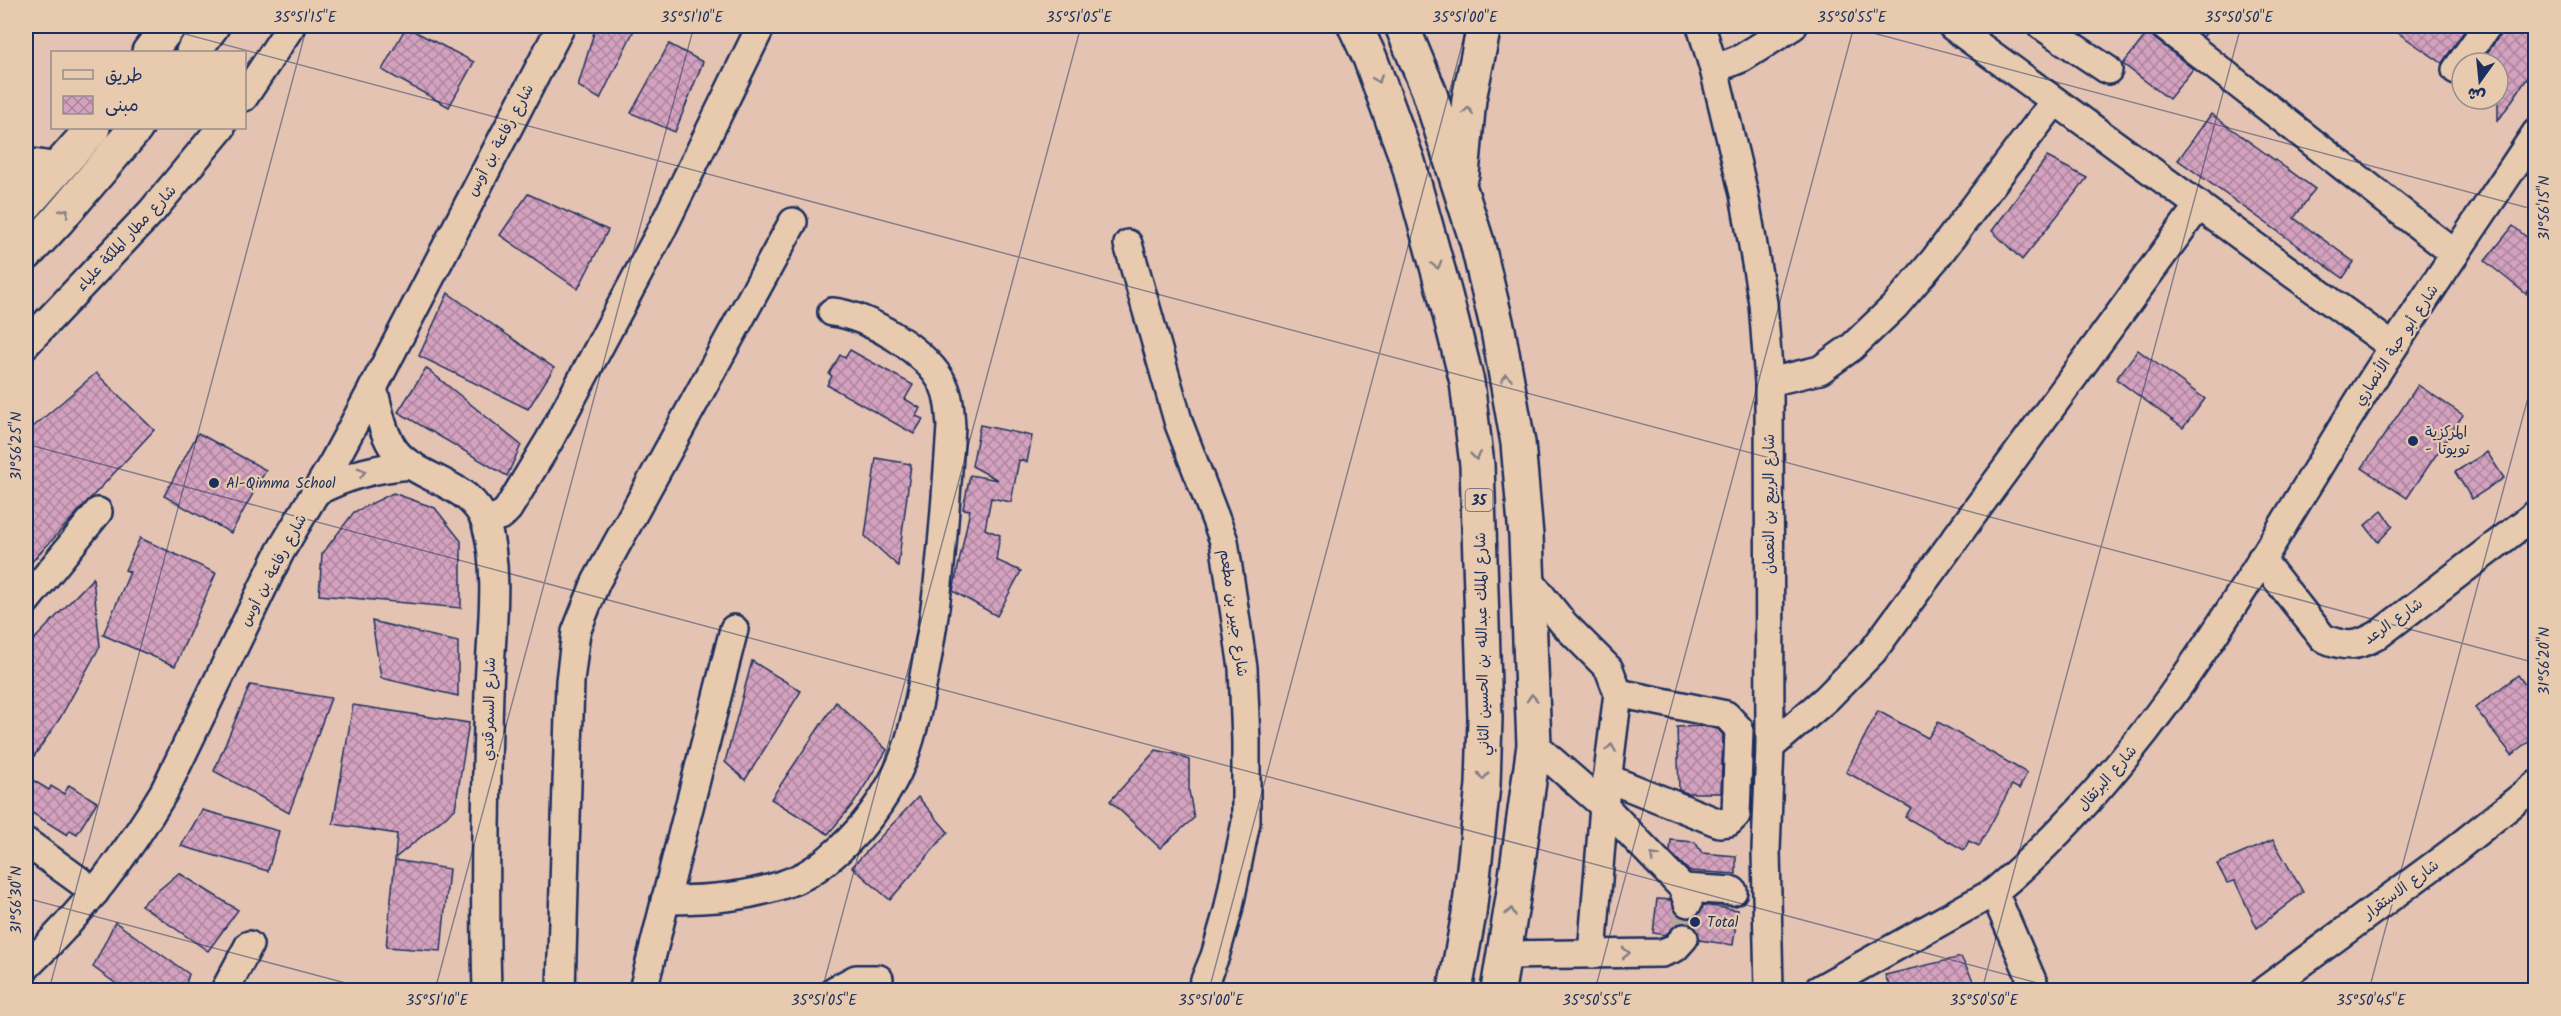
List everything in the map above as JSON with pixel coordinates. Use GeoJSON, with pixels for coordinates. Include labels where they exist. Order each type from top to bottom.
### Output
{"type":"FeatureCollection","features":[{"type":"Feature","properties":{"kind":"highway"},"geometry":{"type":"LineString","coordinates":[[150,51],[169,26]]}},
{"type":"Feature","properties":{"kind":"highway"},"geometry":{"type":"LineString","coordinates":[[194,51],[212,26]]}},
{"type":"Feature","properties":{"kind":"highway","name":"شارع الملك عبدالله بن الحسين الثاني"},"geometry":{"type":"LineString","coordinates":[[1355,26],[1370,58],[1408,162],[1445,295],[1467,382],[1477,465],[1485,718],[1483,785],[1471,903],[1455,990]]}},
{"type":"Feature","properties":{"kind":"highway"},"geometry":{"type":"LineString","coordinates":[[1402,26],[1429,91],[1477,242],[1498,330],[1516,431],[1526,536],[1534,745],[1505,955],[1498,990]]}},
{"type":"Feature","properties":{"kind":"highway"},"geometry":{"type":"LineString","coordinates":[[1461,190],[1469,99],[1484,26]]}},
{"type":"Feature","properties":{"kind":"highway"},"geometry":{"type":"LineString","coordinates":[[26,204],[92,129]]}},
{"type":"Feature","properties":{"kind":"highway"},"geometry":{"type":"LineString","coordinates":[[26,254],[135,129]]}},
{"type":"Feature","properties":{"kind":"street"},"geometry":{"type":"LineString","coordinates":[[246,94],[291,26]]}},
{"type":"Feature","properties":{"kind":"street","name":"شارع رفاعة بن أوس"},"geometry":{"type":"LineString","coordinates":[[26,967],[95,892],[145,825],[165,790],[280,552],[374,388],[561,26]]}},
{"type":"Feature","properties":{"kind":"street"},"geometry":{"type":"LineString","coordinates":[[374,388],[386,436],[398,454],[462,495],[485,521],[502,515],[549,441],[662,229],[761,26]]}},
{"type":"Feature","properties":{"kind":"street","name":"شارع الربيع بن النعمان"},"geometry":{"type":"LineString","coordinates":[[1701,26],[1714,69],[1746,205],[1763,303],[1769,382],[1770,747],[1766,850],[1769,990]]}},
{"type":"Feature","properties":{"kind":"street"},"geometry":{"type":"LineString","coordinates":[[1714,69],[1742,58],[1793,26]]}},
{"type":"Feature","properties":{"kind":"street"},"geometry":{"type":"LineString","coordinates":[[1952,26],[2392,346]]}},
{"type":"Feature","properties":{"kind":"street"},"geometry":{"type":"LineString","coordinates":[[2042,26],[2108,70]]}},
{"type":"Feature","properties":{"kind":"street"},"geometry":{"type":"LineString","coordinates":[[2164,26],[2455,254]]}},
{"type":"Feature","properties":{"kind":"street"},"geometry":{"type":"LineString","coordinates":[[2469,51],[2487,26]]}},
{"type":"Feature","properties":{"kind":"street"},"geometry":{"type":"LineString","coordinates":[[1769,382],[1820,370],[1852,347],[1895,306],[1935,259],[2055,101]]}},
{"type":"Feature","properties":{"kind":"street","name":"شارع مطار الملكة علياء"},"geometry":{"type":"LineString","coordinates":[[26,344],[152,211],[220,129]]}},
{"type":"Feature","properties":{"kind":"street","name":"شارع أبو حبة الأنصاري"},"geometry":{"type":"LineString","coordinates":[[2261,559],[2392,346],[2535,134]]}},
{"type":"Feature","properties":{"kind":"street"},"geometry":{"type":"LineString","coordinates":[[26,162],[60,168]]}},
{"type":"Feature","properties":{"kind":"street"},"geometry":{"type":"LineString","coordinates":[[1770,747],[1827,698],[1873,651],[2199,205]]}},
{"type":"Feature","properties":{"kind":"street"},"geometry":{"type":"LineString","coordinates":[[561,990],[570,681],[576,632],[596,582],[793,222]]}},
{"type":"Feature","properties":{"kind":"street","name":"شارع جبير بن مطعم"},"geometry":{"type":"LineString","coordinates":[[1128,244],[1174,406],[1224,542],[1244,668],[1246,822],[1228,911],[1215,956],[1201,990]]}},
{"type":"Feature","properties":{"kind":"street"},"geometry":{"type":"LineString","coordinates":[[665,900],[698,900],[766,890],[797,879],[827,861],[853,837],[879,804],[898,772],[910,739],[927,662],[944,541],[951,428],[949,404],[945,387],[933,368],[915,352],[880,327],[861,318],[832,312]]}},
{"type":"Feature","properties":{"kind":"street"},"geometry":{"type":"LineString","coordinates":[[315,492],[350,475],[382,467],[412,465]]}},
{"type":"Feature","properties":{"kind":"street"},"geometry":{"type":"LineString","coordinates":[[26,601],[98,512]]}},
{"type":"Feature","properties":{"kind":"street","name":"شارع الرعد"},"geometry":{"type":"LineString","coordinates":[[2261,559],[2323,638],[2336,644],[2362,644],[2378,635],[2535,514]]}},
{"type":"Feature","properties":{"kind":"street","name":"شارع السمرقندي"},"geometry":{"type":"LineString","coordinates":[[485,521],[490,541],[492,595],[484,909],[487,990]]}},
{"type":"Feature","properties":{"kind":"street","name":"شارع البرتقال"},"geometry":{"type":"LineString","coordinates":[[1818,990],[1995,892],[2036,858],[2122,763],[2178,689],[2261,559]]}},
{"type":"Feature","properties":{"kind":"street"},"geometry":{"type":"LineString","coordinates":[[1528,579],[1564,624],[1609,669],[1618,693],[1604,806],[1592,954]]}},
{"type":"Feature","properties":{"kind":"street"},"geometry":{"type":"LineString","coordinates":[[643,990],[734,629]]}},
{"type":"Feature","properties":{"kind":"street"},"geometry":{"type":"LineString","coordinates":[[1607,778],[1719,823],[1728,822],[1736,814],[1739,729],[1726,715],[1618,693]]}},
{"type":"Feature","properties":{"kind":"street"},"geometry":{"type":"LineString","coordinates":[[1534,745],[1604,806],[1686,896],[1733,891]]}},
{"type":"Feature","properties":{"kind":"street","name":"شارع الاستقرار"},"geometry":{"type":"LineString","coordinates":[[2265,990],[2452,852],[2535,785]]}},
{"type":"Feature","properties":{"kind":"street"},"geometry":{"type":"LineString","coordinates":[[26,842],[95,892]]}},
{"type":"Feature","properties":{"kind":"street"},"geometry":{"type":"LineString","coordinates":[[1995,892],[2036,990]]}},
{"type":"Feature","properties":{"kind":"street"},"geometry":{"type":"LineString","coordinates":[[1505,955],[1662,953],[1675,948],[1684,938]]}},
{"type":"Feature","properties":{"kind":"street"},"geometry":{"type":"LineString","coordinates":[[225,990],[249,945]]}},
{"type":"Feature","properties":{"kind":"street"},"geometry":{"type":"LineString","coordinates":[[835,990],[856,979],[879,979]]}},
{"type":"Feature","properties":{"kind":"building"},"geometry":{"type":"Polygon","coordinates":[[[596,26],[636,26],[600,99],[578,86],[596,26]]]}},
{"type":"Feature","properties":{"kind":"building"},"geometry":{"type":"Polygon","coordinates":[[[2189,26],[2212,26],[2203,37],[2189,26]]]}},
{"type":"Feature","properties":{"kind":"building"},"geometry":{"type":"Polygon","coordinates":[[[2388,26],[2468,26],[2442,63],[2388,26]]]}},
{"type":"Feature","properties":{"kind":"building"},"geometry":{"type":"Polygon","coordinates":[[[2502,26],[2535,26],[2535,67],[2510,103],[2510,51],[2489,51],[2500,35],[2502,26]]]}},
{"type":"Feature","properties":{"kind":"building"},"geometry":{"type":"Polygon","coordinates":[[[406,27],[474,62],[449,107],[382,70],[406,27]]]}},
{"type":"Feature","properties":{"kind":"building"},"geometry":{"type":"Polygon","coordinates":[[[2149,31],[2154,38],[2193,69],[2169,99],[2123,64],[2149,31]]]}},
{"type":"Feature","properties":{"kind":"building"},"geometry":{"type":"Polygon","coordinates":[[[669,44],[703,62],[675,132],[631,113],[669,44]]]}},
{"type":"Feature","properties":{"kind":"building"},"geometry":{"type":"Polygon","coordinates":[[[2498,111],[2505,111],[2498,121],[2498,111]]]}},
{"type":"Feature","properties":{"kind":"building"},"geometry":{"type":"Polygon","coordinates":[[[2211,114],[2315,189],[2294,218],[2354,262],[2343,278],[2178,160],[2211,114]]]}},
{"type":"Feature","properties":{"kind":"building"},"geometry":{"type":"Polygon","coordinates":[[[2047,157],[2087,178],[2022,260],[1992,231],[2047,157]]]}},
{"type":"Feature","properties":{"kind":"building"},"geometry":{"type":"Polygon","coordinates":[[[528,194],[608,230],[578,289],[500,235],[528,194]]]}},
{"type":"Feature","properties":{"kind":"building"},"geometry":{"type":"Polygon","coordinates":[[[2513,226],[2535,244],[2535,282],[2526,294],[2485,261],[2513,226]]]}},
{"type":"Feature","properties":{"kind":"building"},"geometry":{"type":"Polygon","coordinates":[[[448,293],[554,368],[528,409],[419,356],[448,293]]]}},
{"type":"Feature","properties":{"kind":"building"},"geometry":{"type":"Polygon","coordinates":[[[850,350],[913,385],[905,399],[920,408],[916,416],[923,419],[914,434],[827,385],[832,376],[829,374],[840,355],[845,358],[850,350]]]}},
{"type":"Feature","properties":{"kind":"building"},"geometry":{"type":"Polygon","coordinates":[[[2138,350],[2205,399],[2183,428],[2116,379],[2138,350]]]}},
{"type":"Feature","properties":{"kind":"building"},"geometry":{"type":"Polygon","coordinates":[[[426,368],[521,445],[507,476],[398,412],[426,368]]]}},
{"type":"Feature","properties":{"kind":"building"},"geometry":{"type":"Polygon","coordinates":[[[96,373],[154,430],[26,568],[26,433],[96,373]]]}},
{"type":"Feature","properties":{"kind":"building","name":"المركزية - تويوتا"},"geometry":{"type":"Polygon","coordinates":[[[2418,385],[2463,415],[2407,498],[2362,468],[2418,385]]]}},
{"type":"Feature","properties":{"kind":"building"},"geometry":{"type":"Polygon","coordinates":[[[980,425],[1032,436],[1027,462],[1019,460],[1011,502],[991,498],[985,529],[1000,535],[996,560],[1021,571],[997,616],[953,591],[970,510],[963,509],[970,475],[998,480],[972,466],[980,425]]]}},
{"type":"Feature","properties":{"kind":"building","name":"Al-Qimma School"},"geometry":{"type":"Polygon","coordinates":[[[198,433],[266,470],[231,533],[164,496],[198,433]]]}},
{"type":"Feature","properties":{"kind":"building"},"geometry":{"type":"Polygon","coordinates":[[[2487,452],[2504,478],[2472,499],[2455,472],[2487,452]]]}},
{"type":"Feature","properties":{"kind":"building"},"geometry":{"type":"Polygon","coordinates":[[[876,458],[911,464],[898,566],[865,536],[876,458]]]}},
{"type":"Feature","properties":{"kind":"building"},"geometry":{"type":"Polygon","coordinates":[[[393,493],[435,508],[461,541],[461,608],[319,595],[322,554],[354,512],[393,493]]]}},
{"type":"Feature","properties":{"kind":"building"},"geometry":{"type":"Polygon","coordinates":[[[2382,511],[2393,526],[2378,542],[2365,525],[2382,511]]]}},
{"type":"Feature","properties":{"kind":"building"},"geometry":{"type":"Polygon","coordinates":[[[140,538],[216,573],[175,666],[103,635],[130,572],[125,570],[140,538]]]}},
{"type":"Feature","properties":{"kind":"building"},"geometry":{"type":"Polygon","coordinates":[[[93,578],[100,646],[60,718],[26,768],[26,648],[93,578]]]}},
{"type":"Feature","properties":{"kind":"building"},"geometry":{"type":"Polygon","coordinates":[[[372,621],[458,642],[458,696],[381,678],[372,621]]]}},
{"type":"Feature","properties":{"kind":"building"},"geometry":{"type":"Polygon","coordinates":[[[752,661],[801,691],[745,780],[725,762],[752,661]]]}},
{"type":"Feature","properties":{"kind":"building"},"geometry":{"type":"Polygon","coordinates":[[[2518,675],[2535,699],[2535,737],[2512,755],[2475,708],[2518,675]]]}},
{"type":"Feature","properties":{"kind":"building"},"geometry":{"type":"Polygon","coordinates":[[[250,685],[331,698],[289,813],[214,771],[250,685]]]}},
{"type":"Feature","properties":{"kind":"building"},"geometry":{"type":"Polygon","coordinates":[[[836,702],[887,750],[854,803],[828,834],[771,799],[836,702]]]}},
{"type":"Feature","properties":{"kind":"building"},"geometry":{"type":"Polygon","coordinates":[[[353,705],[469,723],[455,809],[395,858],[397,834],[333,824],[353,705]]]}},
{"type":"Feature","properties":{"kind":"building"},"geometry":{"type":"Polygon","coordinates":[[[1878,711],[1928,738],[1938,722],[2027,773],[2019,789],[2012,785],[1979,846],[1969,841],[1964,850],[1905,817],[1911,808],[1846,772],[1878,711]]]}},
{"type":"Feature","properties":{"kind":"building"},"geometry":{"type":"Polygon","coordinates":[[[1702,726],[1718,729],[1723,735],[1721,793],[1687,793],[1679,790],[1677,727],[1702,726]]]}},
{"type":"Feature","properties":{"kind":"building"},"geometry":{"type":"Polygon","coordinates":[[[1156,750],[1189,760],[1189,791],[1194,818],[1160,848],[1110,801],[1156,750]]]}},
{"type":"Feature","properties":{"kind":"building"},"geometry":{"type":"Polygon","coordinates":[[[26,776],[49,790],[51,786],[64,794],[69,785],[97,802],[77,834],[70,830],[67,835],[26,809],[26,776]]]}},
{"type":"Feature","properties":{"kind":"building"},"geometry":{"type":"Polygon","coordinates":[[[918,797],[948,832],[890,900],[852,867],[918,797]]]}},
{"type":"Feature","properties":{"kind":"building"},"geometry":{"type":"Polygon","coordinates":[[[202,810],[279,831],[268,871],[181,846],[202,810]]]}},
{"type":"Feature","properties":{"kind":"building"},"geometry":{"type":"Polygon","coordinates":[[[1671,840],[1695,842],[1702,853],[1736,856],[1736,874],[1689,871],[1670,852],[1671,840]]]}},
{"type":"Feature","properties":{"kind":"building"},"geometry":{"type":"Polygon","coordinates":[[[2273,840],[2303,892],[2257,928],[2235,881],[2227,883],[2217,864],[2273,840]]]}},
{"type":"Feature","properties":{"kind":"building"},"geometry":{"type":"Polygon","coordinates":[[[395,860],[449,869],[441,951],[386,947],[395,860]]]}},
{"type":"Feature","properties":{"kind":"building"},"geometry":{"type":"Polygon","coordinates":[[[179,873],[238,910],[208,951],[141,905],[179,873]]]}},
{"type":"Feature","properties":{"kind":"building","name":"Total"},"geometry":{"type":"Polygon","coordinates":[[[1657,899],[1671,900],[1677,914],[1685,918],[1692,918],[1699,914],[1703,905],[1738,910],[1733,945],[1699,940],[1695,927],[1687,923],[1679,923],[1665,935],[1653,933],[1657,899]]]}},
{"type":"Feature","properties":{"kind":"building"},"geometry":{"type":"Polygon","coordinates":[[[115,922],[189,974],[184,990],[125,990],[93,967],[115,922]]]}},
{"type":"Feature","properties":{"kind":"building"},"geometry":{"type":"Polygon","coordinates":[[[1961,957],[1978,990],[1891,990],[1885,975],[1961,957]]]}},
{"type":"Feature","properties":{"kind":"tunnel"},"geometry":{"type":"LineString","coordinates":[[1684,938],[1688,903]]}},
{"type":"Feature","properties":{"kind":"place","name":"المركزية - تويوتا"},"geometry":{"type":"Point","coordinates":[2413,441]}},
{"type":"Feature","properties":{"kind":"place","name":"Al-Qimma School"},"geometry":{"type":"Point","coordinates":[214,483]}},
{"type":"Feature","properties":{"kind":"place","name":"Total"},"geometry":{"type":"Point","coordinates":[1695,922]}}]}
